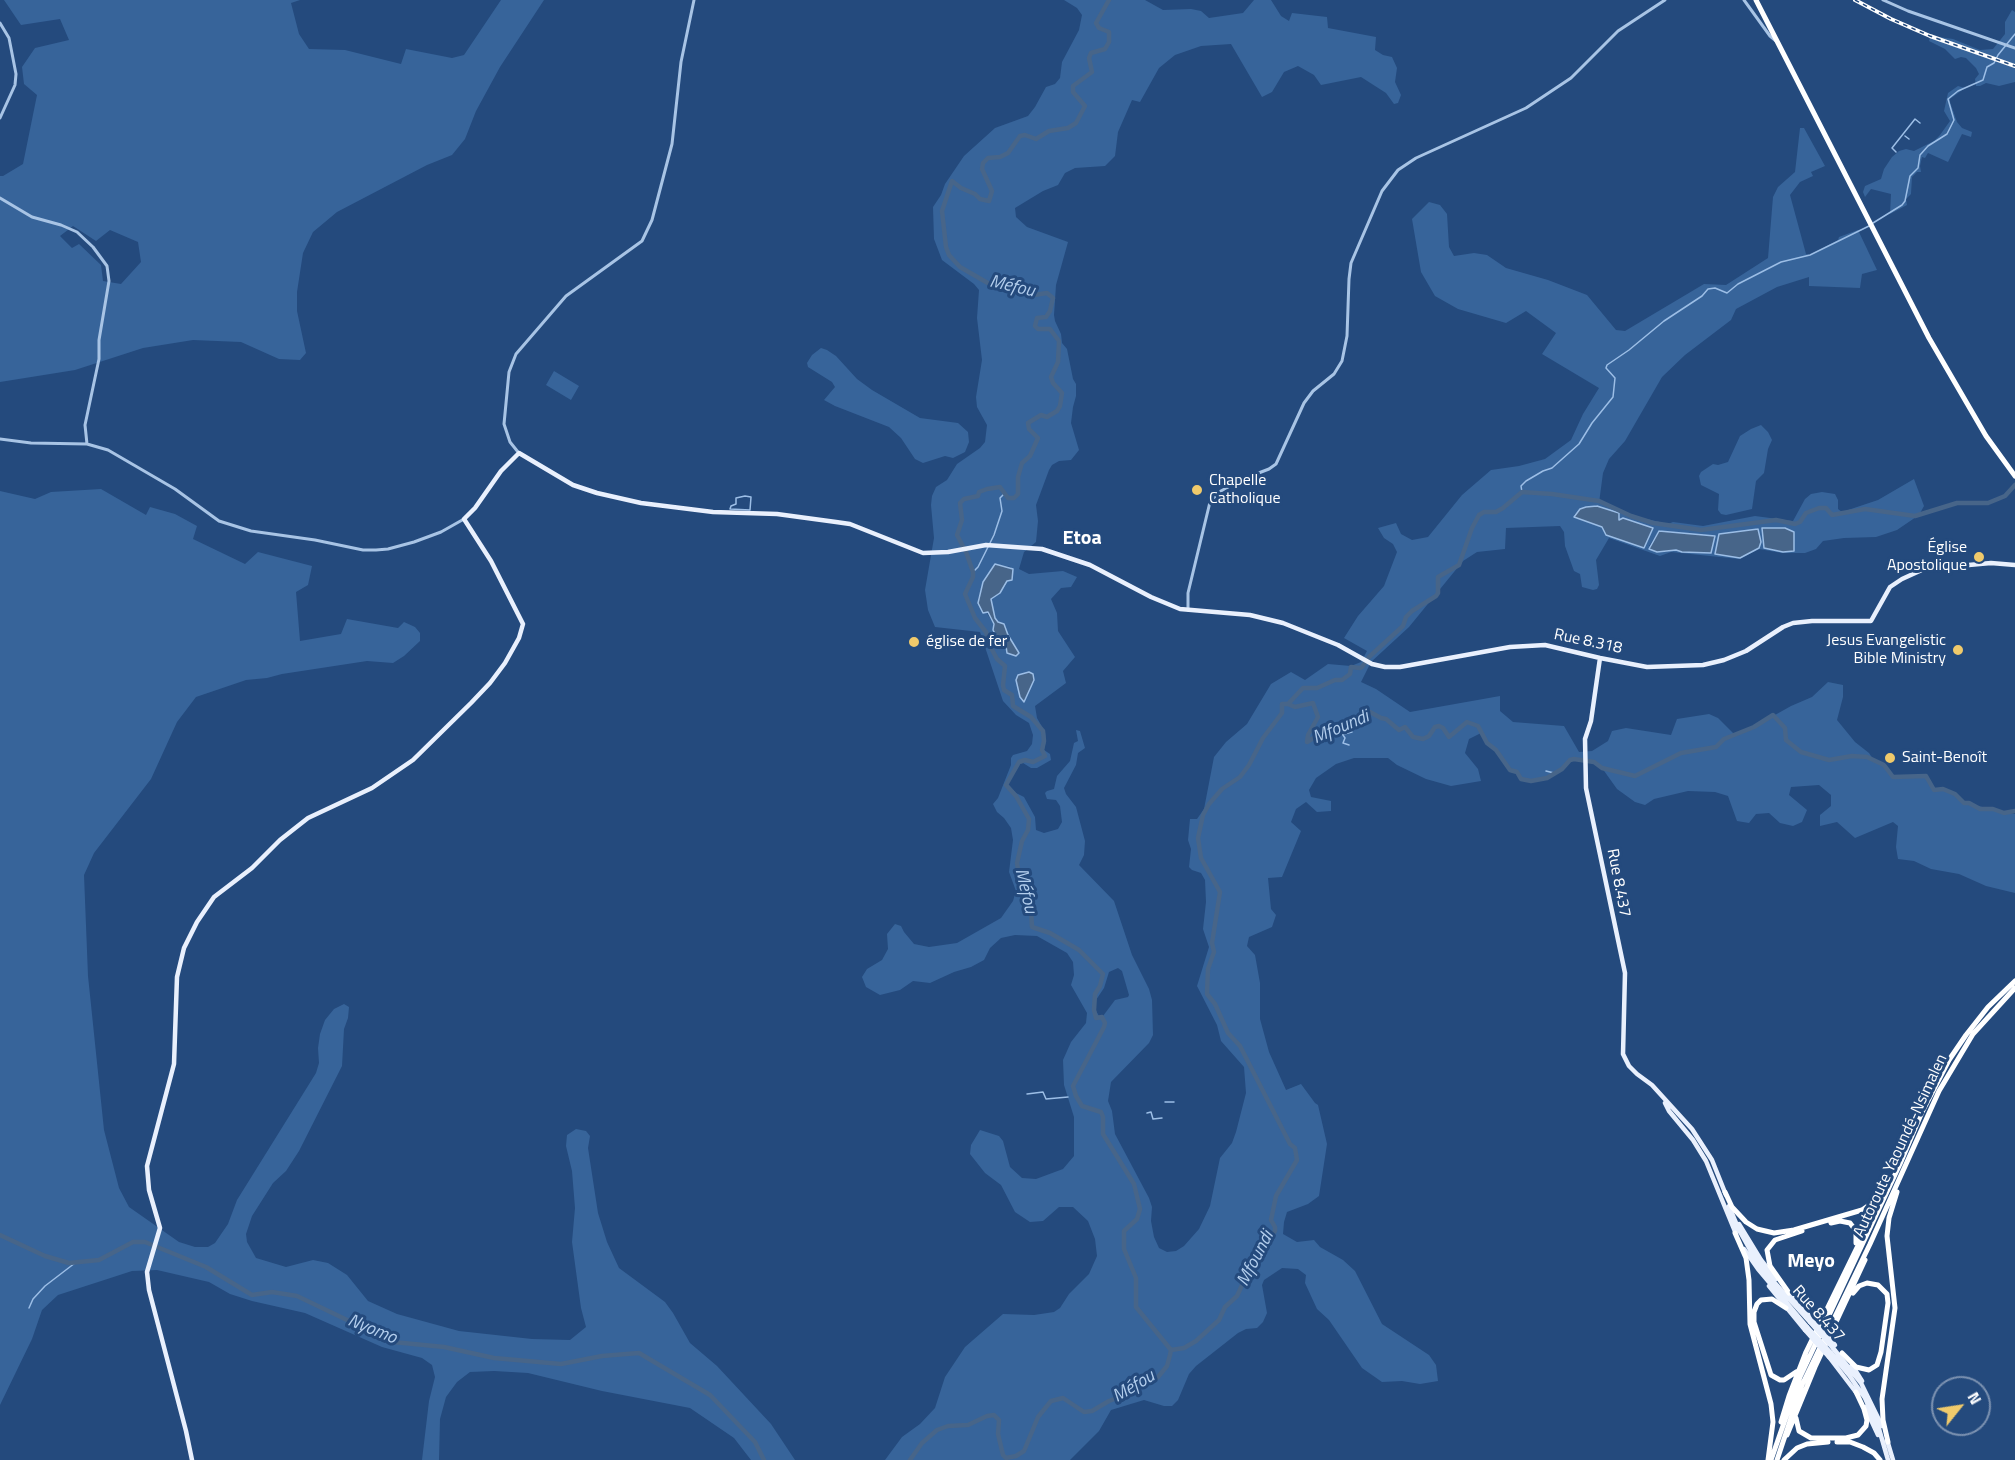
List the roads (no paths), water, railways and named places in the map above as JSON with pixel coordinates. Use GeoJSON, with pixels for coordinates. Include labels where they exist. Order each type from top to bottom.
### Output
{"type":"FeatureCollection","features":[{"type":"Feature","properties":{"kind":"highway"},"geometry":{"type":"LineString","coordinates":[[1756,0],[1940,360],[1986,436],[2015,476]]}},
{"type":"Feature","properties":{"kind":"highway","name":"Autoroute Yaoundé-Nsimalen"},"geometry":{"type":"LineString","coordinates":[[1775,1459],[1800,1377],[1922,1112],[1953,1053],[1977,1020],[2015,981]]}},
{"type":"Feature","properties":{"kind":"highway","name":"Autoroute Yaoundé-Nsimalen"},"geometry":{"type":"LineString","coordinates":[[1775,1459],[1802,1385],[1903,1173],[1927,1114],[1961,1052],[1985,1019],[2015,988]]}},
{"type":"Feature","properties":{"kind":"highway"},"geometry":{"type":"LineString","coordinates":[[1725,1192],[1732,1207],[1746,1222],[1768,1232],[1783,1232],[1854,1213],[1869,1206],[1882,1193],[1900,1164]]}},
{"type":"Feature","properties":{"kind":"highway"},"geometry":{"type":"LineString","coordinates":[[1888,1442],[1883,1420],[1882,1399],[1895,1308],[1887,1236],[1889,1218],[1903,1173]]}},
{"type":"Feature","properties":{"kind":"highway"},"geometry":{"type":"LineString","coordinates":[[1775,1459],[1783,1411],[1803,1360],[1851,1258],[1880,1206]]}},
{"type":"Feature","properties":{"kind":"highway"},"geometry":{"type":"LineString","coordinates":[[1789,1293],[1768,1260],[1767,1250],[1775,1240],[1834,1222],[1845,1221],[1854,1226],[1857,1235],[1851,1258]]}},
{"type":"Feature","properties":{"kind":"highway"},"geometry":{"type":"LineString","coordinates":[[1735,1233],[1746,1258],[1750,1324],[1771,1404],[1775,1459]]}},
{"type":"Feature","properties":{"kind":"highway"},"geometry":{"type":"LineString","coordinates":[[1775,1459],[1861,1271],[1870,1244]]}},
{"type":"Feature","properties":{"kind":"highway"},"geometry":{"type":"LineString","coordinates":[[1838,1318],[1859,1286],[1867,1283],[1878,1285],[1887,1294],[1887,1313],[1877,1365],[1869,1370],[1863,1370],[1856,1367],[1842,1353]]}},
{"type":"Feature","properties":{"kind":"highway"},"geometry":{"type":"LineString","coordinates":[[1786,1308],[1776,1300],[1766,1298],[1757,1304],[1754,1312],[1754,1322],[1768,1370],[1774,1378],[1785,1380],[1795,1373],[1803,1360]]}},
{"type":"Feature","properties":{"kind":"highway"},"geometry":{"type":"LineString","coordinates":[[1798,1407],[1797,1427],[1806,1437],[1816,1439],[1853,1437],[1863,1432],[1867,1420],[1856,1392]]}},
{"type":"Feature","properties":{"kind":"highway"},"geometry":{"type":"LineString","coordinates":[[1775,1459],[1807,1444],[1850,1442],[1863,1447],[1880,1460]]}},
{"type":"Feature","properties":{"kind":"main road"},"geometry":{"type":"LineString","coordinates":[[192,1460],[149,1290],[147,1272],[160,1228],[149,1190],[147,1166],[174,1064],[177,976],[184,948],[197,922],[214,897],[252,868],[280,840],[308,818],[372,788],[413,760],[490,684],[505,663],[519,638],[523,624],[495,569],[464,519],[475,508],[501,471],[519,453]]}},
{"type":"Feature","properties":{"kind":"main road","name":"Rue 8.318"},"geometry":{"type":"LineString","coordinates":[[519,453],[573,485],[620,499],[713,512],[777,514],[841,523],[923,553],[997,544],[1052,551],[1090,565],[1151,597],[1188,610],[1250,615],[1299,629],[1338,645],[1372,664],[1385,667],[1400,667],[1510,647],[1543,645],[1647,667],[1695,666],[1724,660],[1746,651],[1793,623],[1871,621],[1890,587],[1928,568],[1991,563],[2015,565]]}},
{"type":"Feature","properties":{"kind":"main road","name":"Rue 8.437"},"geometry":{"type":"LineString","coordinates":[[1600,658],[1591,721],[1585,739],[1586,788],[1625,973],[1623,1054],[1636,1074],[1652,1085],[1699,1139],[1717,1172],[1731,1211],[1753,1255],[1832,1351],[1853,1372],[1869,1397],[1893,1460]]}},
{"type":"Feature","properties":{"kind":"main road","name":"Rue 8.437"},"geometry":{"type":"LineString","coordinates":[[1663,1097],[1669,1112],[1689,1135],[1706,1161],[1735,1233],[1758,1269],[1809,1324]]}},
{"type":"Feature","properties":{"kind":"main road"},"geometry":{"type":"LineString","coordinates":[[1731,1211],[1761,1260],[1832,1351],[1856,1392],[1885,1451]]}},
{"type":"Feature","properties":{"kind":"main road"},"geometry":{"type":"LineString","coordinates":[[1758,1269],[1786,1308],[1809,1324]]}},
{"type":"Feature","properties":{"kind":"main road"},"geometry":{"type":"LineString","coordinates":[[1832,1351],[1842,1353],[1859,1374],[1869,1397]]}},
{"type":"Feature","properties":{"kind":"main road","name":"Rue 8.437"},"geometry":{"type":"LineString","coordinates":[[1832,1351],[1865,1398],[1879,1429],[1888,1460]]}},
{"type":"Feature","properties":{"kind":"street"},"geometry":{"type":"LineString","coordinates":[[519,453],[510,442],[504,424],[509,372],[516,354],[566,296],[642,241],[652,220],[672,144],[681,62],[694,0]]}},
{"type":"Feature","properties":{"kind":"street"},"geometry":{"type":"LineString","coordinates":[[1188,610],[1188,593],[1210,502],[1219,492],[1276,464],[1304,403],[1334,374],[1342,361],[1347,336],[1351,263],[1382,191],[1398,170],[1416,158],[1526,108],[1571,78],[1618,31],[1665,0]]}},
{"type":"Feature","properties":{"kind":"street"},"geometry":{"type":"LineString","coordinates":[[1744,0],[1770,36],[1778,42]]}},
{"type":"Feature","properties":{"kind":"street"},"geometry":{"type":"LineString","coordinates":[[1883,0],[1908,12],[2015,48]]}},
{"type":"Feature","properties":{"kind":"street"},"geometry":{"type":"LineString","coordinates":[[0,23],[9,38],[16,74],[15,85],[0,118]]}},
{"type":"Feature","properties":{"kind":"street"},"geometry":{"type":"LineString","coordinates":[[0,198],[32,217],[62,225],[77,232],[93,247],[107,266],[109,281],[99,340],[99,359],[85,425],[87,444]]}},
{"type":"Feature","properties":{"kind":"street"},"geometry":{"type":"LineString","coordinates":[[0,439],[31,443],[87,444],[108,450],[151,474],[219,521],[251,531],[315,540],[363,550],[376,550],[410,543],[454,526],[464,519]]}},
{"type":"Feature","properties":{"kind":"waterway","name":"Méfou"},"geometry":{"type":"LineString","coordinates":[[910,1460],[922,1443],[937,1430],[948,1426],[968,1425],[994,1415],[999,1420],[998,1434],[1003,1455],[1006,1458],[1016,1456],[1024,1451],[1038,1417],[1051,1401],[1063,1398],[1084,1412],[1092,1411],[1109,1401],[1131,1393],[1158,1377],[1167,1366],[1171,1350],[1136,1307],[1136,1278],[1124,1249],[1124,1231],[1137,1219],[1140,1209],[1134,1184],[1103,1134],[1101,1112],[1082,1106],[1073,1086],[1104,1027],[1102,1017],[1096,1018],[1094,1010],[1095,994],[1103,974],[1079,950],[1050,933],[1032,927],[1031,908],[1019,875],[1017,863],[1022,841],[1028,830],[1029,819],[1016,796],[1006,785],[1019,762],[1025,760],[1033,762],[1045,756],[1042,750],[1043,731],[1031,717],[1013,706],[1012,695],[1004,690],[1005,666],[997,659],[986,632],[975,618],[965,594],[973,572],[957,535],[962,520],[960,503],[964,499],[978,496],[979,492],[987,489],[1000,487],[1008,498],[1014,498],[1018,494],[1018,477],[1022,463],[1030,456],[1038,438],[1029,429],[1028,423],[1041,415],[1047,417],[1057,411],[1060,406],[1062,393],[1051,377],[1058,362],[1059,341],[1050,329],[1038,329],[1035,326],[1037,318],[1046,317],[1050,311],[1053,298],[1047,293],[1034,295],[1008,287],[993,286],[960,267],[949,255],[946,247],[942,211],[952,181],[980,199],[989,201],[992,191],[982,169],[983,163],[988,158],[1000,157],[1008,153],[1020,136],[1025,135],[1036,139],[1049,131],[1068,128],[1076,123],[1085,106],[1073,92],[1073,86],[1092,72],[1089,58],[1091,53],[1105,49],[1109,42],[1109,32],[1099,28],[1096,23],[1109,0]]}},
{"type":"Feature","properties":{"kind":"waterway"},"geometry":{"type":"LineString","coordinates":[[1873,223],[1902,205],[1905,201],[1910,176],[1918,168],[1920,155],[1928,146],[1947,134],[1954,120],[1948,99],[1958,91],[1983,80],[1987,67],[1994,63],[2015,34]]}},
{"type":"Feature","properties":{"kind":"waterway"},"geometry":{"type":"LineString","coordinates":[[1896,152],[1892,148],[1915,119],[1920,123]]}},
{"type":"Feature","properties":{"kind":"waterway"},"geometry":{"type":"LineString","coordinates":[[1905,136],[1909,139]]}},
{"type":"Feature","properties":{"kind":"waterway"},"geometry":{"type":"LineString","coordinates":[[1522,492],[1521,486],[1526,481],[1552,468],[1579,444],[1613,397],[1615,378],[1606,368],[1607,365],[1664,321],[1702,296],[1708,289],[1715,288],[1727,293],[1738,284],[1781,262],[1810,255],[1869,226]]}},
{"type":"Feature","properties":{"kind":"waterway"},"geometry":{"type":"LineString","coordinates":[[1171,1350],[1184,1348],[1196,1341],[1219,1320],[1225,1307],[1237,1296],[1253,1262],[1275,1231],[1271,1220],[1276,1196],[1297,1160],[1295,1148],[1290,1144],[1240,1046],[1228,1033],[1215,1004],[1207,994],[1208,969],[1214,952],[1212,943],[1220,892],[1201,858],[1198,838],[1203,815],[1209,804],[1222,789],[1240,777],[1249,765],[1263,738],[1282,713],[1282,704],[1288,704],[1303,688],[1317,688],[1335,680],[1342,680],[1350,674],[1351,667],[1362,667],[1369,657],[1403,626],[1406,617],[1412,611],[1436,596],[1438,577],[1459,565],[1479,515],[1484,512],[1496,512],[1522,492],[1599,501],[1631,516],[1653,523],[1701,530],[1776,520],[1795,524],[1800,522],[1806,513],[1819,508],[1826,508],[1832,515],[1865,509],[1915,516],[1957,503],[1988,503],[2005,496],[2015,485]]}},
{"type":"Feature","properties":{"kind":"waterway"},"geometry":{"type":"LineString","coordinates":[[973,572],[978,567],[994,535],[1002,511],[1000,498],[1005,493]]}},
{"type":"Feature","properties":{"kind":"waterway"},"geometry":{"type":"LineString","coordinates":[[745,496],[751,497],[750,510],[730,509],[736,504],[736,498],[745,496]]}},
{"type":"Feature","properties":{"kind":"waterway","name":"Mfoundi"},"geometry":{"type":"LineString","coordinates":[[1288,704],[1295,707],[1313,703],[1318,717],[1308,735],[1307,742],[1325,731],[1341,732],[1345,724],[1353,719],[1360,720],[1370,712],[1386,719],[1399,730],[1405,727],[1413,737],[1423,739],[1439,726],[1449,737],[1467,722],[1478,726],[1487,743],[1496,750],[1510,770],[1517,772],[1521,779],[1531,781],[1547,778],[1574,759],[1594,762],[1602,768],[1635,776],[1681,753],[1716,747],[1724,739],[1754,727],[1773,715],[1785,728],[1786,740],[1801,752],[1829,760],[1852,756],[1867,757],[1884,765],[1893,777],[1926,776],[1934,790],[1943,789],[1955,794],[1964,803],[1980,809],[1993,809],[2004,813],[2015,811]]}},
{"type":"Feature","properties":{"kind":"waterway","name":"Mfoundi"},"geometry":{"type":"LineString","coordinates":[[1349,745],[1343,743],[1345,738],[1341,732],[1344,734],[1352,732]]}},
{"type":"Feature","properties":{"kind":"waterway","name":"Mfoundi"},"geometry":{"type":"LineString","coordinates":[[1546,771],[1554,773]]}},
{"type":"Feature","properties":{"kind":"waterway"},"geometry":{"type":"LineString","coordinates":[[1027,1094],[1043,1092],[1046,1099],[1068,1097]]}},
{"type":"Feature","properties":{"kind":"waterway"},"geometry":{"type":"LineString","coordinates":[[1165,1102],[1174,1102]]}},
{"type":"Feature","properties":{"kind":"waterway"},"geometry":{"type":"LineString","coordinates":[[1147,1113],[1151,1112],[1153,1119],[1162,1118]]}},
{"type":"Feature","properties":{"kind":"waterway","name":"Nyomo"},"geometry":{"type":"LineString","coordinates":[[0,1235],[45,1256],[69,1263],[99,1260],[133,1242],[145,1242],[206,1267],[252,1295],[272,1292],[297,1296],[393,1342],[444,1347],[494,1358],[561,1364],[602,1356],[639,1353],[710,1395],[755,1442],[764,1460]]}},
{"type":"Feature","properties":{"kind":"waterway"},"geometry":{"type":"LineString","coordinates":[[29,1308],[33,1299],[45,1286],[75,1263]]}},
{"type":"Feature","properties":{"kind":"railway"},"geometry":{"type":"LineString","coordinates":[[1855,0],[1930,36],[2015,66]]}},
{"type":"Feature","properties":{"kind":"place","name":"Chapelle Catholique"},"geometry":{"type":"Point","coordinates":[1197,490]}},
{"type":"Feature","properties":{"kind":"place","name":"Église Apostolique"},"geometry":{"type":"Point","coordinates":[1979,557]}},
{"type":"Feature","properties":{"kind":"place","name":"église de fer"},"geometry":{"type":"Point","coordinates":[914,642]}},
{"type":"Feature","properties":{"kind":"place","name":"Jesus Evangelistic Bible Ministry"},"geometry":{"type":"Point","coordinates":[1958,650]}},
{"type":"Feature","properties":{"kind":"place","name":"Saint-Benoît"},"geometry":{"type":"Point","coordinates":[1890,758]}},
{"type":"Feature","properties":{"kind":"district","name":"Etoa"},"geometry":{"type":"Point","coordinates":[1082,539]}},
{"type":"Feature","properties":{"kind":"district","name":"Meyo"},"geometry":{"type":"Point","coordinates":[1811,1262]}}]}
